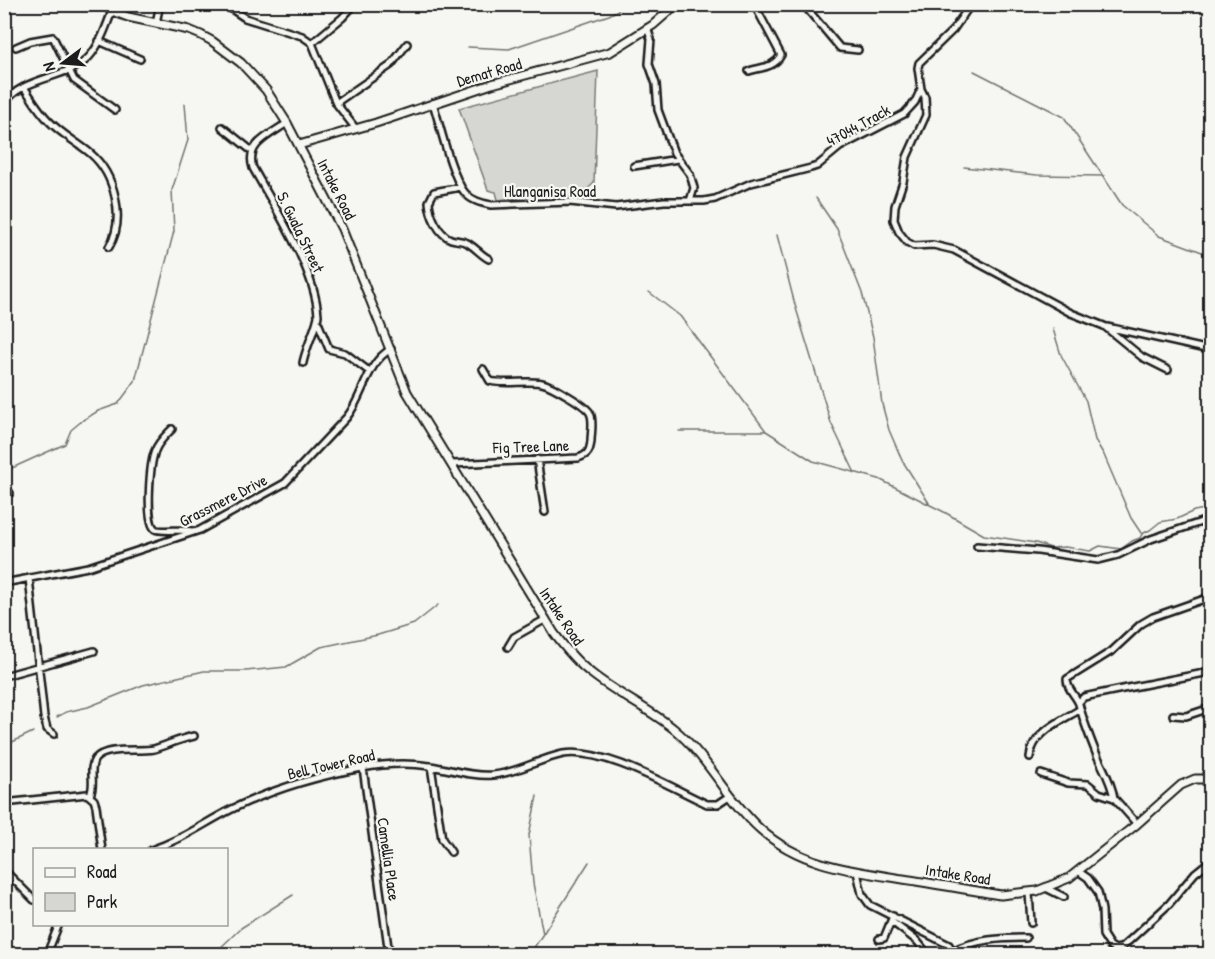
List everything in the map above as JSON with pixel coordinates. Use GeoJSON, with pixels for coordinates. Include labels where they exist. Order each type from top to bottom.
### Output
{"type":"FeatureCollection","features":[{"type":"Feature","properties":{"kind":"street","name":"Intake Road"},"geometry":{"type":"LineString","coordinates":[[102,4],[112,11],[141,21],[201,35],[226,51],[261,83],[287,123],[342,229],[407,392],[546,619],[569,653],[592,674],[675,730],[762,831],[788,849],[818,863],[857,872],[1001,895],[1029,893],[1069,878],[1137,824],[1181,785],[1195,779],[1208,779]]}},
{"type":"Feature","properties":{"kind":"street"},"geometry":{"type":"LineString","coordinates":[[156,23],[160,4]]}},
{"type":"Feature","properties":{"kind":"street"},"geometry":{"type":"LineString","coordinates":[[224,4],[237,15],[302,36],[312,43],[336,103],[356,129]]}},
{"type":"Feature","properties":{"kind":"street"},"geometry":{"type":"LineString","coordinates":[[312,43],[355,4]]}},
{"type":"Feature","properties":{"kind":"street","name":"Demat Road"},"geometry":{"type":"LineString","coordinates":[[298,145],[356,129],[485,86],[610,52],[647,28],[677,4]]}},
{"type":"Feature","properties":{"kind":"street"},"geometry":{"type":"LineString","coordinates":[[749,71],[764,69],[778,60],[781,55],[754,4]]}},
{"type":"Feature","properties":{"kind":"street"},"geometry":{"type":"LineString","coordinates":[[803,4],[836,44],[843,49],[858,50]]}},
{"type":"Feature","properties":{"kind":"street"},"geometry":{"type":"LineString","coordinates":[[970,4],[953,30],[919,63],[926,115],[907,157],[903,182],[895,206],[894,220],[900,232],[907,242],[914,246],[933,245],[954,250],[1071,313],[1104,326],[1210,350]]}},
{"type":"Feature","properties":{"kind":"street"},"geometry":{"type":"LineString","coordinates":[[4,104],[24,87],[84,62],[99,41],[112,11]]}},
{"type":"Feature","properties":{"kind":"street"},"geometry":{"type":"LineString","coordinates":[[647,28],[651,39],[649,64],[656,84],[658,110],[674,153],[688,170],[693,182],[694,188],[690,201]]}},
{"type":"Feature","properties":{"kind":"street"},"geometry":{"type":"LineString","coordinates":[[16,46],[53,37],[74,80],[115,110]]}},
{"type":"Feature","properties":{"kind":"street"},"geometry":{"type":"LineString","coordinates":[[99,41],[140,59]]}},
{"type":"Feature","properties":{"kind":"street"},"geometry":{"type":"LineString","coordinates":[[336,103],[391,65],[407,44]]}},
{"type":"Feature","properties":{"kind":"street"},"geometry":{"type":"LineString","coordinates":[[24,87],[48,120],[90,153],[104,170],[118,213],[117,229],[109,247]]}},
{"type":"Feature","properties":{"kind":"street","name":"47044 Track"},"geometry":{"type":"LineString","coordinates":[[732,192],[751,183],[817,166],[840,147],[904,114],[915,102],[921,89]]}},
{"type":"Feature","properties":{"kind":"street"},"geometry":{"type":"LineString","coordinates":[[433,103],[461,187],[434,192],[429,202],[432,217],[445,235],[466,242],[489,259]]}},
{"type":"Feature","properties":{"kind":"street"},"geometry":{"type":"LineString","coordinates":[[222,127],[252,151],[260,142],[287,123]]}},
{"type":"Feature","properties":{"kind":"street","name":"S. Gwala Street"},"geometry":{"type":"LineString","coordinates":[[252,151],[250,157],[253,168],[310,279],[317,320],[303,363]]}},
{"type":"Feature","properties":{"kind":"street"},"geometry":{"type":"LineString","coordinates":[[634,166],[678,159]]}},
{"type":"Feature","properties":{"kind":"street","name":"Hlanganisa Road"},"geometry":{"type":"LineString","coordinates":[[461,187],[475,200],[491,205],[570,202],[616,207],[664,201],[715,199],[732,192]]}},
{"type":"Feature","properties":{"kind":"street"},"geometry":{"type":"LineString","coordinates":[[317,320],[329,349],[345,353],[370,372]]}},
{"type":"Feature","properties":{"kind":"street"},"geometry":{"type":"LineString","coordinates":[[1104,326],[1142,357],[1168,370]]}},
{"type":"Feature","properties":{"kind":"street","name":"Grassmere Drive"},"geometry":{"type":"LineString","coordinates":[[4,583],[88,567],[194,532],[285,483],[354,408],[379,357],[391,349]]}},
{"type":"Feature","properties":{"kind":"street","name":"Fig Tree Lane"},"geometry":{"type":"LineString","coordinates":[[453,464],[578,458],[587,454],[591,448],[590,413],[585,407],[541,383],[495,382],[486,377],[483,369]]}},
{"type":"Feature","properties":{"kind":"street"},"geometry":{"type":"LineString","coordinates":[[172,429],[159,444],[153,458],[150,480],[151,521],[154,529],[160,532],[177,529],[194,532]]}},
{"type":"Feature","properties":{"kind":"street"},"geometry":{"type":"LineString","coordinates":[[537,459],[545,512]]}},
{"type":"Feature","properties":{"kind":"street"},"geometry":{"type":"LineString","coordinates":[[977,546],[1038,551],[1098,560],[1118,555],[1151,539],[1210,519]]}},
{"type":"Feature","properties":{"kind":"street"},"geometry":{"type":"LineString","coordinates":[[29,578],[44,717],[47,729],[54,734]]}},
{"type":"Feature","properties":{"kind":"street"},"geometry":{"type":"LineString","coordinates":[[1137,824],[1114,798],[1108,775],[1096,753],[1089,730],[1079,710],[1079,702],[1067,685],[1067,679],[1112,651],[1153,617],[1208,598]]}},
{"type":"Feature","properties":{"kind":"street"},"geometry":{"type":"LineString","coordinates":[[508,647],[514,638],[546,619]]}},
{"type":"Feature","properties":{"kind":"street"},"geometry":{"type":"LineString","coordinates":[[4,676],[94,651]]}},
{"type":"Feature","properties":{"kind":"street"},"geometry":{"type":"LineString","coordinates":[[1079,702],[1084,697],[1210,672]]}},
{"type":"Feature","properties":{"kind":"street"},"geometry":{"type":"LineString","coordinates":[[1173,716],[1186,716],[1210,708]]}},
{"type":"Feature","properties":{"kind":"street"},"geometry":{"type":"LineString","coordinates":[[1030,757],[1036,741],[1047,729],[1079,710]]}},
{"type":"Feature","properties":{"kind":"street"},"geometry":{"type":"LineString","coordinates":[[102,848],[96,806],[90,795],[94,781],[93,764],[97,758],[110,753],[154,749],[194,736]]}},
{"type":"Feature","properties":{"kind":"street","name":"Bell Tower Road"},"geometry":{"type":"LineString","coordinates":[[154,848],[177,840],[230,810],[298,783],[363,768],[420,765],[493,775],[552,757],[576,753],[620,764],[707,804],[718,804],[730,796]]}},
{"type":"Feature","properties":{"kind":"street"},"geometry":{"type":"LineString","coordinates":[[431,766],[442,839],[451,852]]}},
{"type":"Feature","properties":{"kind":"street","name":"Camellia Place"},"geometry":{"type":"LineString","coordinates":[[363,768],[389,954]]}},
{"type":"Feature","properties":{"kind":"street"},"geometry":{"type":"LineString","coordinates":[[1041,774],[1068,783],[1085,783],[1099,794],[1114,798]]}},
{"type":"Feature","properties":{"kind":"street"},"geometry":{"type":"LineString","coordinates":[[1208,779],[1210,789]]}},
{"type":"Feature","properties":{"kind":"street"},"geometry":{"type":"LineString","coordinates":[[4,803],[82,793],[90,795]]}},
{"type":"Feature","properties":{"kind":"street"},"geometry":{"type":"LineString","coordinates":[[1078,871],[1088,878],[1098,892],[1102,909],[1103,934],[1110,946],[1115,949],[1121,948],[1169,904],[1195,873],[1210,861]]}},
{"type":"Feature","properties":{"kind":"street"},"geometry":{"type":"LineString","coordinates":[[4,870],[33,899]]}},
{"type":"Feature","properties":{"kind":"street"},"geometry":{"type":"LineString","coordinates":[[857,872],[859,888],[864,900],[892,919],[926,952]]}},
{"type":"Feature","properties":{"kind":"street"},"geometry":{"type":"LineString","coordinates":[[1046,888],[1064,897]]}},
{"type":"Feature","properties":{"kind":"street"},"geometry":{"type":"LineString","coordinates":[[1029,893],[1031,923]]}},
{"type":"Feature","properties":{"kind":"street"},"geometry":{"type":"LineString","coordinates":[[879,939],[884,938],[892,919]]}},
{"type":"Feature","properties":{"kind":"street"},"geometry":{"type":"LineString","coordinates":[[892,919],[949,945],[954,953],[963,946],[988,941],[1026,938]]}},
{"type":"Feature","properties":{"kind":"street"},"geometry":{"type":"LineString","coordinates":[[47,954],[58,926]]}},
{"type":"Feature","properties":{"kind":"green space"},"geometry":{"type":"Polygon","coordinates":[[[598,71],[594,183],[579,197],[542,195],[498,200],[496,192],[488,190],[459,108],[598,71]]]}},
{"type":"Feature","properties":{"kind":"waterway"},"geometry":{"type":"LineString","coordinates":[[468,47],[509,49],[609,15],[629,4]]}},
{"type":"Feature","properties":{"kind":"waterway"},"geometry":{"type":"LineString","coordinates":[[974,71],[1064,117],[1122,205],[1159,236],[1210,255]]}},
{"type":"Feature","properties":{"kind":"waterway"},"geometry":{"type":"LineString","coordinates":[[1207,93],[1210,97]]}},
{"type":"Feature","properties":{"kind":"waterway"},"geometry":{"type":"LineString","coordinates":[[4,469],[12,468],[65,444],[71,430],[98,411],[118,404],[135,381],[174,231],[172,190],[188,140],[185,104]]}},
{"type":"Feature","properties":{"kind":"waterway"},"geometry":{"type":"LineString","coordinates":[[964,167],[1037,175],[1104,176]]}},
{"type":"Feature","properties":{"kind":"waterway"},"geometry":{"type":"LineString","coordinates":[[816,198],[837,229],[862,293],[873,337],[882,404],[889,430],[902,460],[929,503]]}},
{"type":"Feature","properties":{"kind":"waterway"},"geometry":{"type":"LineString","coordinates":[[777,235],[795,305],[831,423],[855,473]]}},
{"type":"Feature","properties":{"kind":"waterway"},"geometry":{"type":"LineString","coordinates":[[649,292],[680,316],[766,431],[813,461],[879,479],[984,535],[1036,543],[1051,548],[1065,547],[1090,551],[1100,546],[1121,549],[1160,522],[1210,508]]}},
{"type":"Feature","properties":{"kind":"waterway"},"geometry":{"type":"LineString","coordinates":[[4,301],[4,308]]}},
{"type":"Feature","properties":{"kind":"waterway"},"geometry":{"type":"LineString","coordinates":[[1053,329],[1061,355],[1086,401],[1095,440],[1104,455],[1131,518],[1141,533]]}},
{"type":"Feature","properties":{"kind":"waterway"},"geometry":{"type":"LineString","coordinates":[[679,431],[765,431]]}},
{"type":"Feature","properties":{"kind":"waterway"},"geometry":{"type":"LineString","coordinates":[[57,717],[143,685],[204,671],[246,671],[286,667],[321,647],[378,635],[414,624],[438,605]]}},
{"type":"Feature","properties":{"kind":"waterway"},"geometry":{"type":"LineString","coordinates":[[4,746],[33,732]]}},
{"type":"Feature","properties":{"kind":"waterway"},"geometry":{"type":"LineString","coordinates":[[537,796],[529,835],[533,883],[543,934]]}},
{"type":"Feature","properties":{"kind":"waterway"},"geometry":{"type":"LineString","coordinates":[[530,954],[589,862]]}},
{"type":"Feature","properties":{"kind":"waterway"},"geometry":{"type":"LineString","coordinates":[[214,954],[241,928],[293,895]]}}]}
